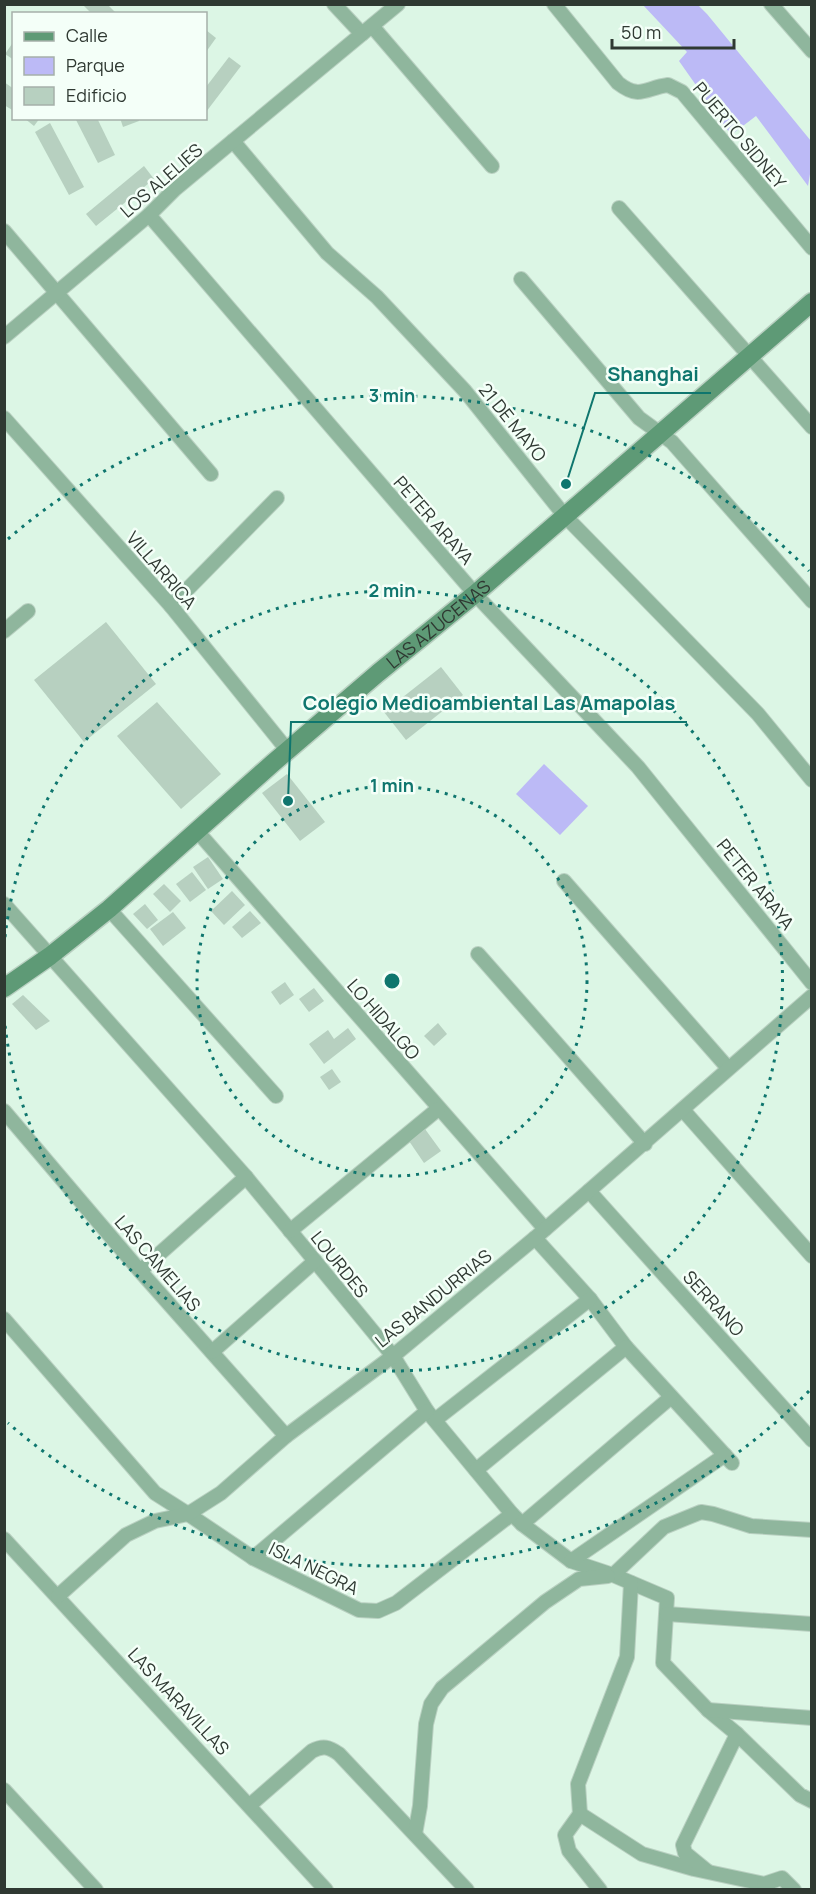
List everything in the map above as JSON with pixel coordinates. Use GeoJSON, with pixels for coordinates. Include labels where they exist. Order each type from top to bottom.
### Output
{"type":"FeatureCollection","features":[{"type":"Feature","properties":{"kind":"street"},"geometry":{"type":"LineString","coordinates":[[334,4],[367,30],[492,166]]}},
{"type":"Feature","properties":{"kind":"street","name":"LOS ALELIES"},"geometry":{"type":"LineString","coordinates":[[4,337],[149,214],[175,189],[398,4]]}},
{"type":"Feature","properties":{"kind":"street","name":"PUERTO SIDNEY"},"geometry":{"type":"LineString","coordinates":[[554,4],[618,83],[628,91],[637,93],[668,85],[682,92],[812,248]]}},
{"type":"Feature","properties":{"kind":"street"},"geometry":{"type":"LineString","coordinates":[[771,4],[812,51]]}},
{"type":"Feature","properties":{"kind":"street","name":"21 DE MAYO"},"geometry":{"type":"LineString","coordinates":[[233,141],[327,253],[377,297],[465,391],[564,515],[758,714],[812,780]]}},
{"type":"Feature","properties":{"kind":"street"},"geometry":{"type":"LineString","coordinates":[[620,208],[812,428]]}},
{"type":"Feature","properties":{"kind":"street","name":"PETER ARAYA"},"geometry":{"type":"LineString","coordinates":[[149,214],[475,594],[638,767],[812,982]]}},
{"type":"Feature","properties":{"kind":"street"},"geometry":{"type":"LineString","coordinates":[[4,231],[211,474]]}},
{"type":"Feature","properties":{"kind":"street"},"geometry":{"type":"LineString","coordinates":[[521,279],[639,418],[672,442],[812,601]]}},
{"type":"Feature","properties":{"kind":"street","name":"LAS AZUCENAS"},"geometry":{"type":"LineString","coordinates":[[4,988],[50,956],[109,909],[378,673],[475,594],[812,302]]}},
{"type":"Feature","properties":{"kind":"street","name":"VILLARRICA"},"geometry":{"type":"LineString","coordinates":[[4,418],[171,606],[288,751]]}},
{"type":"Feature","properties":{"kind":"street"},"geometry":{"type":"LineString","coordinates":[[171,606],[277,498]]}},
{"type":"Feature","properties":{"kind":"street"},"geometry":{"type":"LineString","coordinates":[[4,631],[28,611]]}},
{"type":"Feature","properties":{"kind":"street","name":"LO HIDALGO"},"geometry":{"type":"LineString","coordinates":[[197,831],[438,1109],[540,1234],[626,1347],[670,1398],[729,1459],[572,1561]]}},
{"type":"Feature","properties":{"kind":"street"},"geometry":{"type":"LineString","coordinates":[[564,881],[728,1068]]}},
{"type":"Feature","properties":{"kind":"street","name":"LOURDES"},"geometry":{"type":"LineString","coordinates":[[4,904],[246,1178],[393,1356],[431,1416],[517,1519],[572,1561],[613,1575],[667,1598],[667,1614]]}},
{"type":"Feature","properties":{"kind":"street"},"geometry":{"type":"LineString","coordinates":[[109,909],[276,1096]]}},
{"type":"Feature","properties":{"kind":"street"},"geometry":{"type":"LineString","coordinates":[[478,954],[645,1144]]}},
{"type":"Feature","properties":{"kind":"street","name":"LAS BANDURRIAS"},"geometry":{"type":"LineString","coordinates":[[58,1596],[126,1535],[155,1521],[188,1514],[221,1493],[286,1437],[393,1356],[540,1234],[812,996]]}},
{"type":"Feature","properties":{"kind":"street"},"geometry":{"type":"LineString","coordinates":[[290,1231],[438,1109]]}},
{"type":"Feature","properties":{"kind":"street"},"geometry":{"type":"LineString","coordinates":[[683,1110],[812,1256]]}},
{"type":"Feature","properties":{"kind":"street","name":"LAS CAMELIAS"},"geometry":{"type":"LineString","coordinates":[[4,1111],[140,1271],[286,1437]]}},
{"type":"Feature","properties":{"kind":"street"},"geometry":{"type":"LineString","coordinates":[[140,1271],[246,1178]]}},
{"type":"Feature","properties":{"kind":"street","name":"SERRANO"},"geometry":{"type":"LineString","coordinates":[[589,1191],[812,1440]]}},
{"type":"Feature","properties":{"kind":"street"},"geometry":{"type":"LineString","coordinates":[[212,1353],[315,1262]]}},
{"type":"Feature","properties":{"kind":"street"},"geometry":{"type":"LineString","coordinates":[[253,1558],[431,1416],[590,1299]]}},
{"type":"Feature","properties":{"kind":"street","name":"ISLA NEGRA"},"geometry":{"type":"LineString","coordinates":[[4,1319],[154,1494],[253,1558],[359,1610],[378,1611],[396,1603],[517,1519],[670,1398]]}},
{"type":"Feature","properties":{"kind":"street"},"geometry":{"type":"LineString","coordinates":[[476,1470],[626,1347]]}},
{"type":"Feature","properties":{"kind":"street"},"geometry":{"type":"LineString","coordinates":[[415,1834],[420,1806],[426,1724],[431,1704],[442,1688],[545,1602],[579,1579],[613,1575],[664,1527],[701,1512],[751,1526],[812,1530]]}},
{"type":"Feature","properties":{"kind":"street","name":"LAS MARAVILLAS"},"geometry":{"type":"LineString","coordinates":[[4,1539],[326,1890]]}},
{"type":"Feature","properties":{"kind":"street"},"geometry":{"type":"LineString","coordinates":[[4,1560],[15,1550]]}},
{"type":"Feature","properties":{"kind":"street"},"geometry":{"type":"LineString","coordinates":[[600,1890],[569,1851],[565,1835],[580,1814],[578,1784],[627,1658],[631,1583]]}},
{"type":"Feature","properties":{"kind":"street"},"geometry":{"type":"LineString","coordinates":[[812,1624],[667,1614],[663,1663],[708,1710],[737,1734],[800,1795],[812,1801]]}},
{"type":"Feature","properties":{"kind":"street"},"geometry":{"type":"LineString","coordinates":[[708,1710],[812,1718]]}},
{"type":"Feature","properties":{"kind":"street"},"geometry":{"type":"LineString","coordinates":[[737,1734],[683,1845],[685,1853],[707,1871],[733,1884],[766,1887],[782,1878],[794,1890]]}},
{"type":"Feature","properties":{"kind":"street"},"geometry":{"type":"LineString","coordinates":[[250,1805],[312,1751],[324,1746],[339,1754],[467,1890]]}},
{"type":"Feature","properties":{"kind":"street"},"geometry":{"type":"LineString","coordinates":[[4,1790],[96,1890]]}},
{"type":"Feature","properties":{"kind":"street"},"geometry":{"type":"LineString","coordinates":[[580,1814],[642,1854],[707,1871]]}},
{"type":"Feature","properties":{"kind":"green space"},"geometry":{"type":"Polygon","coordinates":[[[643,5],[698,5],[707,14],[811,141],[808,186],[756,116],[731,135],[679,61],[687,52],[643,5]]]}},
{"type":"Feature","properties":{"kind":"green space"},"geometry":{"type":"Polygon","coordinates":[[[544,764],[588,806],[560,835],[516,794],[544,764]]]}},
{"type":"Feature","properties":{"kind":"building"},"geometry":{"type":"Polygon","coordinates":[[[82,4],[107,4],[115,12],[90,12],[82,4]]]}},
{"type":"Feature","properties":{"kind":"building"},"geometry":{"type":"Polygon","coordinates":[[[207,31],[216,38],[207,51],[207,31]]]}},
{"type":"Feature","properties":{"kind":"building"},"geometry":{"type":"Polygon","coordinates":[[[12,44],[12,59],[5,54],[12,44]]]}},
{"type":"Feature","properties":{"kind":"building"},"geometry":{"type":"Polygon","coordinates":[[[229,57],[241,66],[207,111],[207,86],[229,57]]]}},
{"type":"Feature","properties":{"kind":"building"},"geometry":{"type":"Polygon","coordinates":[[[4,82],[12,88],[12,110],[4,105],[4,82]]]}},
{"type":"Feature","properties":{"kind":"building"},"geometry":{"type":"Polygon","coordinates":[[[26,120],[38,120],[34,126],[26,120]]]}},
{"type":"Feature","properties":{"kind":"building"},"geometry":{"type":"Polygon","coordinates":[[[76,120],[98,120],[115,155],[98,163],[76,120]]]}},
{"type":"Feature","properties":{"kind":"building"},"geometry":{"type":"Polygon","coordinates":[[[121,120],[139,120],[139,121],[123,127],[121,120]]]}},
{"type":"Feature","properties":{"kind":"building"},"geometry":{"type":"Polygon","coordinates":[[[50,123],[84,187],[69,195],[35,132],[50,123]]]}},
{"type":"Feature","properties":{"kind":"building"},"geometry":{"type":"Polygon","coordinates":[[[144,166],[154,179],[96,226],[86,214],[144,166]]]}},
{"type":"Feature","properties":{"kind":"building"},"geometry":{"type":"Polygon","coordinates":[[[106,622],[156,684],[84,742],[34,680],[106,622]]]}},
{"type":"Feature","properties":{"kind":"building"},"geometry":{"type":"Polygon","coordinates":[[[441,667],[463,695],[406,740],[384,712],[441,667]]]}},
{"type":"Feature","properties":{"kind":"building"},"geometry":{"type":"Polygon","coordinates":[[[157,702],[221,774],[181,809],[117,736],[157,702]]]}},
{"type":"Feature","properties":{"kind":"building"},"geometry":{"type":"Polygon","coordinates":[[[287,774],[325,822],[300,841],[262,793],[287,774]]]}},
{"type":"Feature","properties":{"kind":"building"},"geometry":{"type":"Polygon","coordinates":[[[208,857],[223,879],[208,889],[193,867],[208,857]]]}},
{"type":"Feature","properties":{"kind":"building"},"geometry":{"type":"Polygon","coordinates":[[[192,872],[206,890],[190,902],[176,884],[192,872]]]}},
{"type":"Feature","properties":{"kind":"building"},"geometry":{"type":"Polygon","coordinates":[[[164,884],[181,901],[170,912],[153,894],[164,884]]]}},
{"type":"Feature","properties":{"kind":"building"},"geometry":{"type":"Polygon","coordinates":[[[232,891],[245,905],[224,925],[211,911],[232,891]]]}},
{"type":"Feature","properties":{"kind":"building"},"geometry":{"type":"Polygon","coordinates":[[[145,904],[158,920],[147,929],[133,914],[145,904]]]}},
{"type":"Feature","properties":{"kind":"building"},"geometry":{"type":"Polygon","coordinates":[[[250,911],[261,923],[242,938],[232,927],[250,911]]]}},
{"type":"Feature","properties":{"kind":"building"},"geometry":{"type":"Polygon","coordinates":[[[173,912],[186,928],[163,946],[150,929],[173,912]]]}},
{"type":"Feature","properties":{"kind":"building"},"geometry":{"type":"Polygon","coordinates":[[[285,982],[294,995],[280,1005],[271,992],[285,982]]]}},
{"type":"Feature","properties":{"kind":"building"},"geometry":{"type":"Polygon","coordinates":[[[314,988],[324,1001],[309,1012],[299,999],[314,988]]]}},
{"type":"Feature","properties":{"kind":"building"},"geometry":{"type":"Polygon","coordinates":[[[23,995],[50,1021],[36,1030],[12,1004],[23,995]]]}},
{"type":"Feature","properties":{"kind":"building"},"geometry":{"type":"Polygon","coordinates":[[[438,1023],[447,1034],[434,1046],[424,1036],[438,1023]]]}},
{"type":"Feature","properties":{"kind":"building"},"geometry":{"type":"Polygon","coordinates":[[[348,1028],[356,1039],[324,1064],[309,1044],[328,1030],[334,1039],[348,1028]]]}},
{"type":"Feature","properties":{"kind":"building"},"geometry":{"type":"Polygon","coordinates":[[[332,1069],[341,1082],[329,1090],[320,1077],[332,1069]]]}},
{"type":"Feature","properties":{"kind":"building"},"geometry":{"type":"Polygon","coordinates":[[[425,1129],[441,1151],[424,1163],[409,1141],[425,1129]]]}},
{"type":"Feature","properties":{"kind":"place","name":"Shanghai"},"geometry":{"type":"Point","coordinates":[566,484]}},
{"type":"Feature","properties":{"kind":"place","name":"Colegio Medioambiental Las Amapolas"},"geometry":{"type":"Point","coordinates":[288,801]}}]}
